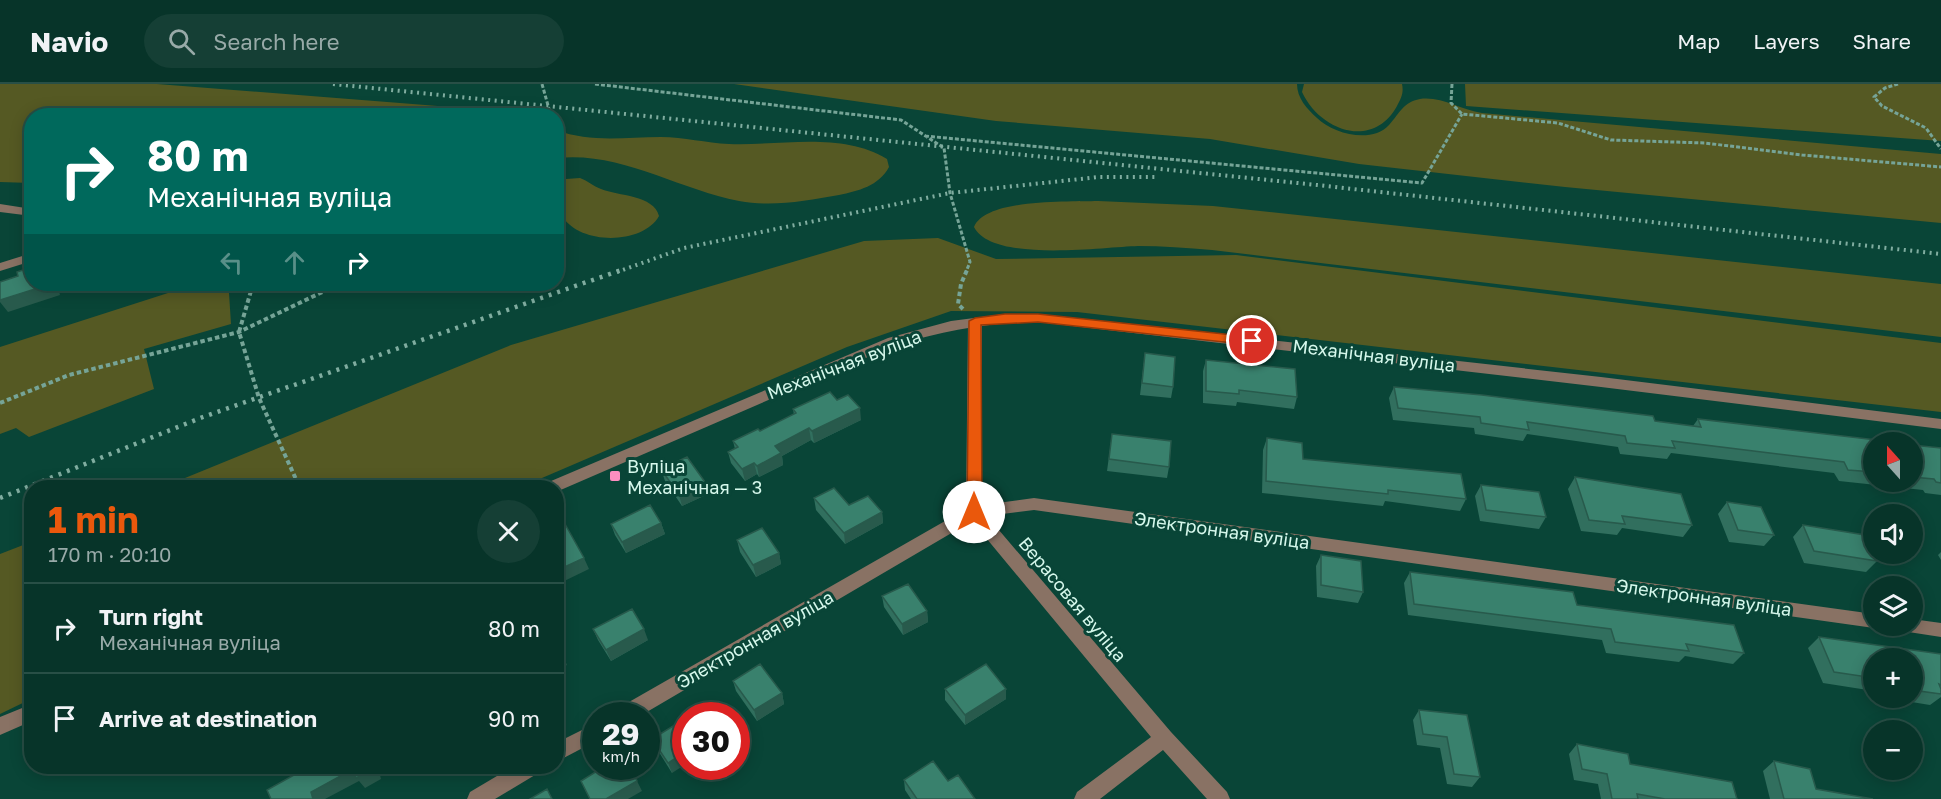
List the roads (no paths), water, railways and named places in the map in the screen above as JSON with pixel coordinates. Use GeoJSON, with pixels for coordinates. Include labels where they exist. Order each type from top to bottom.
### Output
{"type":"FeatureCollection","features":[{"type":"Feature","properties":{"kind":"street"},"geometry":{"type":"LineString","coordinates":[[0,208],[24,212]]}},
{"type":"Feature","properties":{"kind":"street"},"geometry":{"type":"LineString","coordinates":[[0,267],[24,260]]}},
{"type":"Feature","properties":{"kind":"street","name":"Механічная вуліца"},"geometry":{"type":"LineString","coordinates":[[564,482],[893,341],[951,325],[1005,318],[1081,322],[1941,424]]}},
{"type":"Feature","properties":{"kind":"street"},"geometry":{"type":"LineString","coordinates":[[974,512],[975,321]]}},
{"type":"Feature","properties":{"kind":"street","name":"Электронная вуліца"},"geometry":{"type":"LineString","coordinates":[[646,702],[974,512],[1034,504],[1863,619]]}},
{"type":"Feature","properties":{"kind":"street","name":"Верасовая вуліца"},"geometry":{"type":"LineString","coordinates":[[974,512],[1164,738],[1220,799]]}},
{"type":"Feature","properties":{"kind":"street"},"geometry":{"type":"LineString","coordinates":[[1923,628],[1941,630]]}},
{"type":"Feature","properties":{"kind":"street"},"geometry":{"type":"LineString","coordinates":[[0,726],[24,716]]}},
{"type":"Feature","properties":{"kind":"street"},"geometry":{"type":"LineString","coordinates":[[564,748],[582,738]]}},
{"type":"Feature","properties":{"kind":"street"},"geometry":{"type":"LineString","coordinates":[[1084,799],[1164,738]]}},
{"type":"Feature","properties":{"kind":"street"},"geometry":{"type":"LineString","coordinates":[[477,799],[519,774]]}},
{"type":"Feature","properties":{"kind":"railway"},"geometry":{"type":"LineString","coordinates":[[333,84],[1317,185],[1941,254]]}},
{"type":"Feature","properties":{"kind":"railway"},"geometry":{"type":"LineString","coordinates":[[617,272],[684,248],[950,193],[1099,177],[1155,177]]}},
{"type":"Feature","properties":{"kind":"railway"},"geometry":{"type":"LineString","coordinates":[[564,290],[621,270]]}},
{"type":"Feature","properties":{"kind":"railway"},"geometry":{"type":"LineString","coordinates":[[45,480],[203,417],[561,291]]}},
{"type":"Feature","properties":{"kind":"railway"},"geometry":{"type":"LineString","coordinates":[[0,498],[24,488]]}},
{"type":"Feature","properties":{"kind":"place","name":"Вуліца Механічная — 3"},"geometry":{"type":"Point","coordinates":[615,476]}}]}
